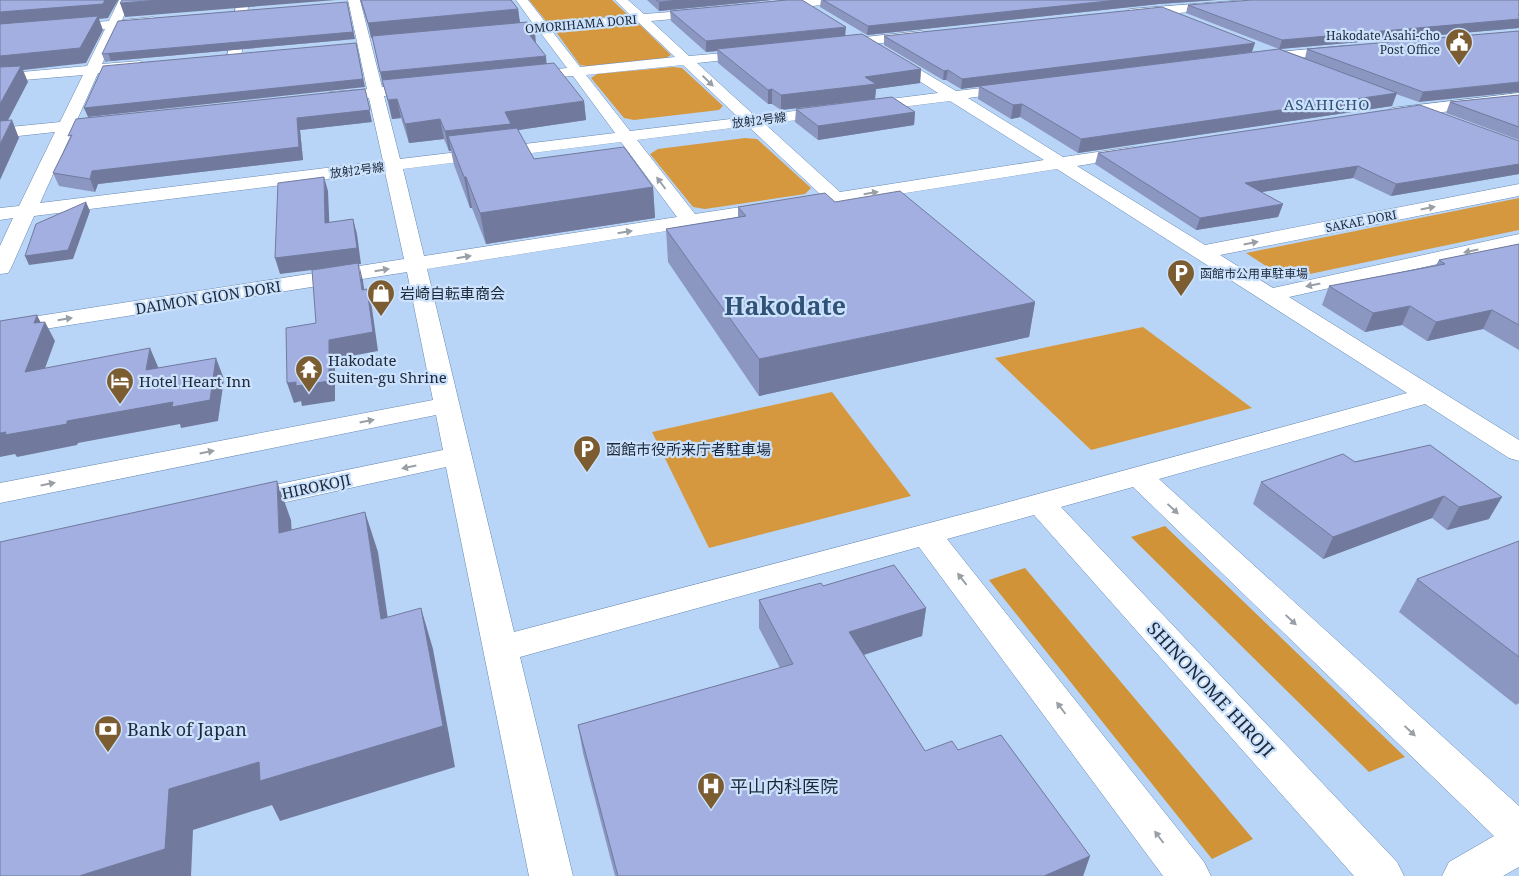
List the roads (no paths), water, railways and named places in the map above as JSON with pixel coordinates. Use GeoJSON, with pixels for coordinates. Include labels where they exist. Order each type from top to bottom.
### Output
{"type":"FeatureCollection","features":[{"type":"Feature","properties":{"kind":"street"},"geometry":{"type":"LineString","coordinates":[[0,268],[65,126],[93,70],[112,24],[125,0]]}},
{"type":"Feature","properties":{"kind":"street"},"geometry":{"type":"LineString","coordinates":[[243,0],[229,57],[251,55]]}},
{"type":"Feature","properties":{"kind":"street"},"geometry":{"type":"LineString","coordinates":[[522,0],[691,222]]}},
{"type":"Feature","properties":{"kind":"street"},"geometry":{"type":"LineString","coordinates":[[621,0],[835,198]]}},
{"type":"Feature","properties":{"kind":"street"},"geometry":{"type":"LineString","coordinates":[[754,7],[833,0]]}},
{"type":"Feature","properties":{"kind":"street"},"geometry":{"type":"LineString","coordinates":[[1132,0],[1193,23]]}},
{"type":"Feature","properties":{"kind":"street"},"geometry":{"type":"LineString","coordinates":[[1120,14],[1288,0]]}},
{"type":"Feature","properties":{"kind":"street"},"geometry":{"type":"LineString","coordinates":[[799,2],[955,96],[1429,395],[1512,440]]}},
{"type":"Feature","properties":{"kind":"street"},"geometry":{"type":"LineString","coordinates":[[352,3],[367,44],[375,92],[416,265],[456,456],[551,876]]}},
{"type":"Feature","properties":{"kind":"street","name":"OMORIHAMA DORI"},"geometry":{"type":"LineString","coordinates":[[486,33],[716,11]]}},
{"type":"Feature","properties":{"kind":"street"},"geometry":{"type":"LineString","coordinates":[[0,33],[162,20]]}},
{"type":"Feature","properties":{"kind":"street"},"geometry":{"type":"LineString","coordinates":[[825,45],[934,34]]}},
{"type":"Feature","properties":{"kind":"street"},"geometry":{"type":"LineString","coordinates":[[1253,46],[1311,68]]}},
{"type":"Feature","properties":{"kind":"street"},"geometry":{"type":"LineString","coordinates":[[1237,61],[1279,55],[1360,48]]}},
{"type":"Feature","properties":{"kind":"street"},"geometry":{"type":"LineString","coordinates":[[509,78],[766,52]]}},
{"type":"Feature","properties":{"kind":"street"},"geometry":{"type":"LineString","coordinates":[[0,78],[155,64]]}},
{"type":"Feature","properties":{"kind":"street"},"geometry":{"type":"LineString","coordinates":[[316,99],[432,86]]}},
{"type":"Feature","properties":{"kind":"street","name":"放射2号線"},"geometry":{"type":"LineString","coordinates":[[0,214],[1032,86]]}},
{"type":"Feature","properties":{"kind":"street"},"geometry":{"type":"LineString","coordinates":[[1380,115],[1519,98]]}},
{"type":"Feature","properties":{"kind":"street"},"geometry":{"type":"LineString","coordinates":[[1392,99],[1446,120]]}},
{"type":"Feature","properties":{"kind":"street"},"geometry":{"type":"LineString","coordinates":[[0,132],[123,119]]}},
{"type":"Feature","properties":{"kind":"street","name":"DAIMON GION DORI"},"geometry":{"type":"LineString","coordinates":[[0,329],[1147,150]]}},
{"type":"Feature","properties":{"kind":"street","name":"SAKAE DORI"},"geometry":{"type":"LineString","coordinates":[[1203,252],[1519,190]]}},
{"type":"Feature","properties":{"kind":"street"},"geometry":{"type":"LineString","coordinates":[[1270,295],[1519,240]]}},
{"type":"Feature","properties":{"kind":"street"},"geometry":{"type":"LineString","coordinates":[[500,649],[1040,503],[1429,395]]}},
{"type":"Feature","properties":{"kind":"street"},"geometry":{"type":"LineString","coordinates":[[0,493],[445,404]]}},
{"type":"Feature","properties":{"kind":"street","name":"HIROKOJI"},"geometry":{"type":"LineString","coordinates":[[221,506],[456,456]]}},
{"type":"Feature","properties":{"kind":"street"},"geometry":{"type":"LineString","coordinates":[[1137,475],[1519,833]]}},
{"type":"Feature","properties":{"kind":"street","name":"SHINONOME HIROJI"},"geometry":{"type":"LineString","coordinates":[[1040,503],[1382,876]]}},
{"type":"Feature","properties":{"kind":"street"},"geometry":{"type":"LineString","coordinates":[[926,534],[1189,876]]}},
{"type":"Feature","properties":{"kind":"street"},"geometry":{"type":"LineString","coordinates":[[1464,876],[1519,844]]}},
{"type":"Feature","properties":{"kind":"place","name":"Hakodate Asahi-cho Post Office"},"geometry":{"type":"Point","coordinates":[1459,66]}},
{"type":"Feature","properties":{"kind":"place","name":"函館市公用車駐車場"},"geometry":{"type":"Point","coordinates":[1181,297]}},
{"type":"Feature","properties":{"kind":"place","name":"岩崎自転車商会"},"geometry":{"type":"Point","coordinates":[381,317]}},
{"type":"Feature","properties":{"kind":"place","name":"Hakodate Suiten-gu Shrine"},"geometry":{"type":"Point","coordinates":[309,393]}},
{"type":"Feature","properties":{"kind":"place","name":"Hotel Heart Inn"},"geometry":{"type":"Point","coordinates":[120,405]}},
{"type":"Feature","properties":{"kind":"place","name":"函館市役所来庁者駐車場"},"geometry":{"type":"Point","coordinates":[587,473]}},
{"type":"Feature","properties":{"kind":"place","name":"Bank of Japan"},"geometry":{"type":"Point","coordinates":[108,753]}},
{"type":"Feature","properties":{"kind":"place","name":"平山内科医院"},"geometry":{"type":"Point","coordinates":[711,810]}},
{"type":"Feature","properties":{"kind":"district","name":"ASAHICHO"},"geometry":{"type":"Point","coordinates":[1327,104]}},
{"type":"Feature","properties":{"kind":"district","name":"Hakodate"},"geometry":{"type":"Point","coordinates":[785,305]}}]}
